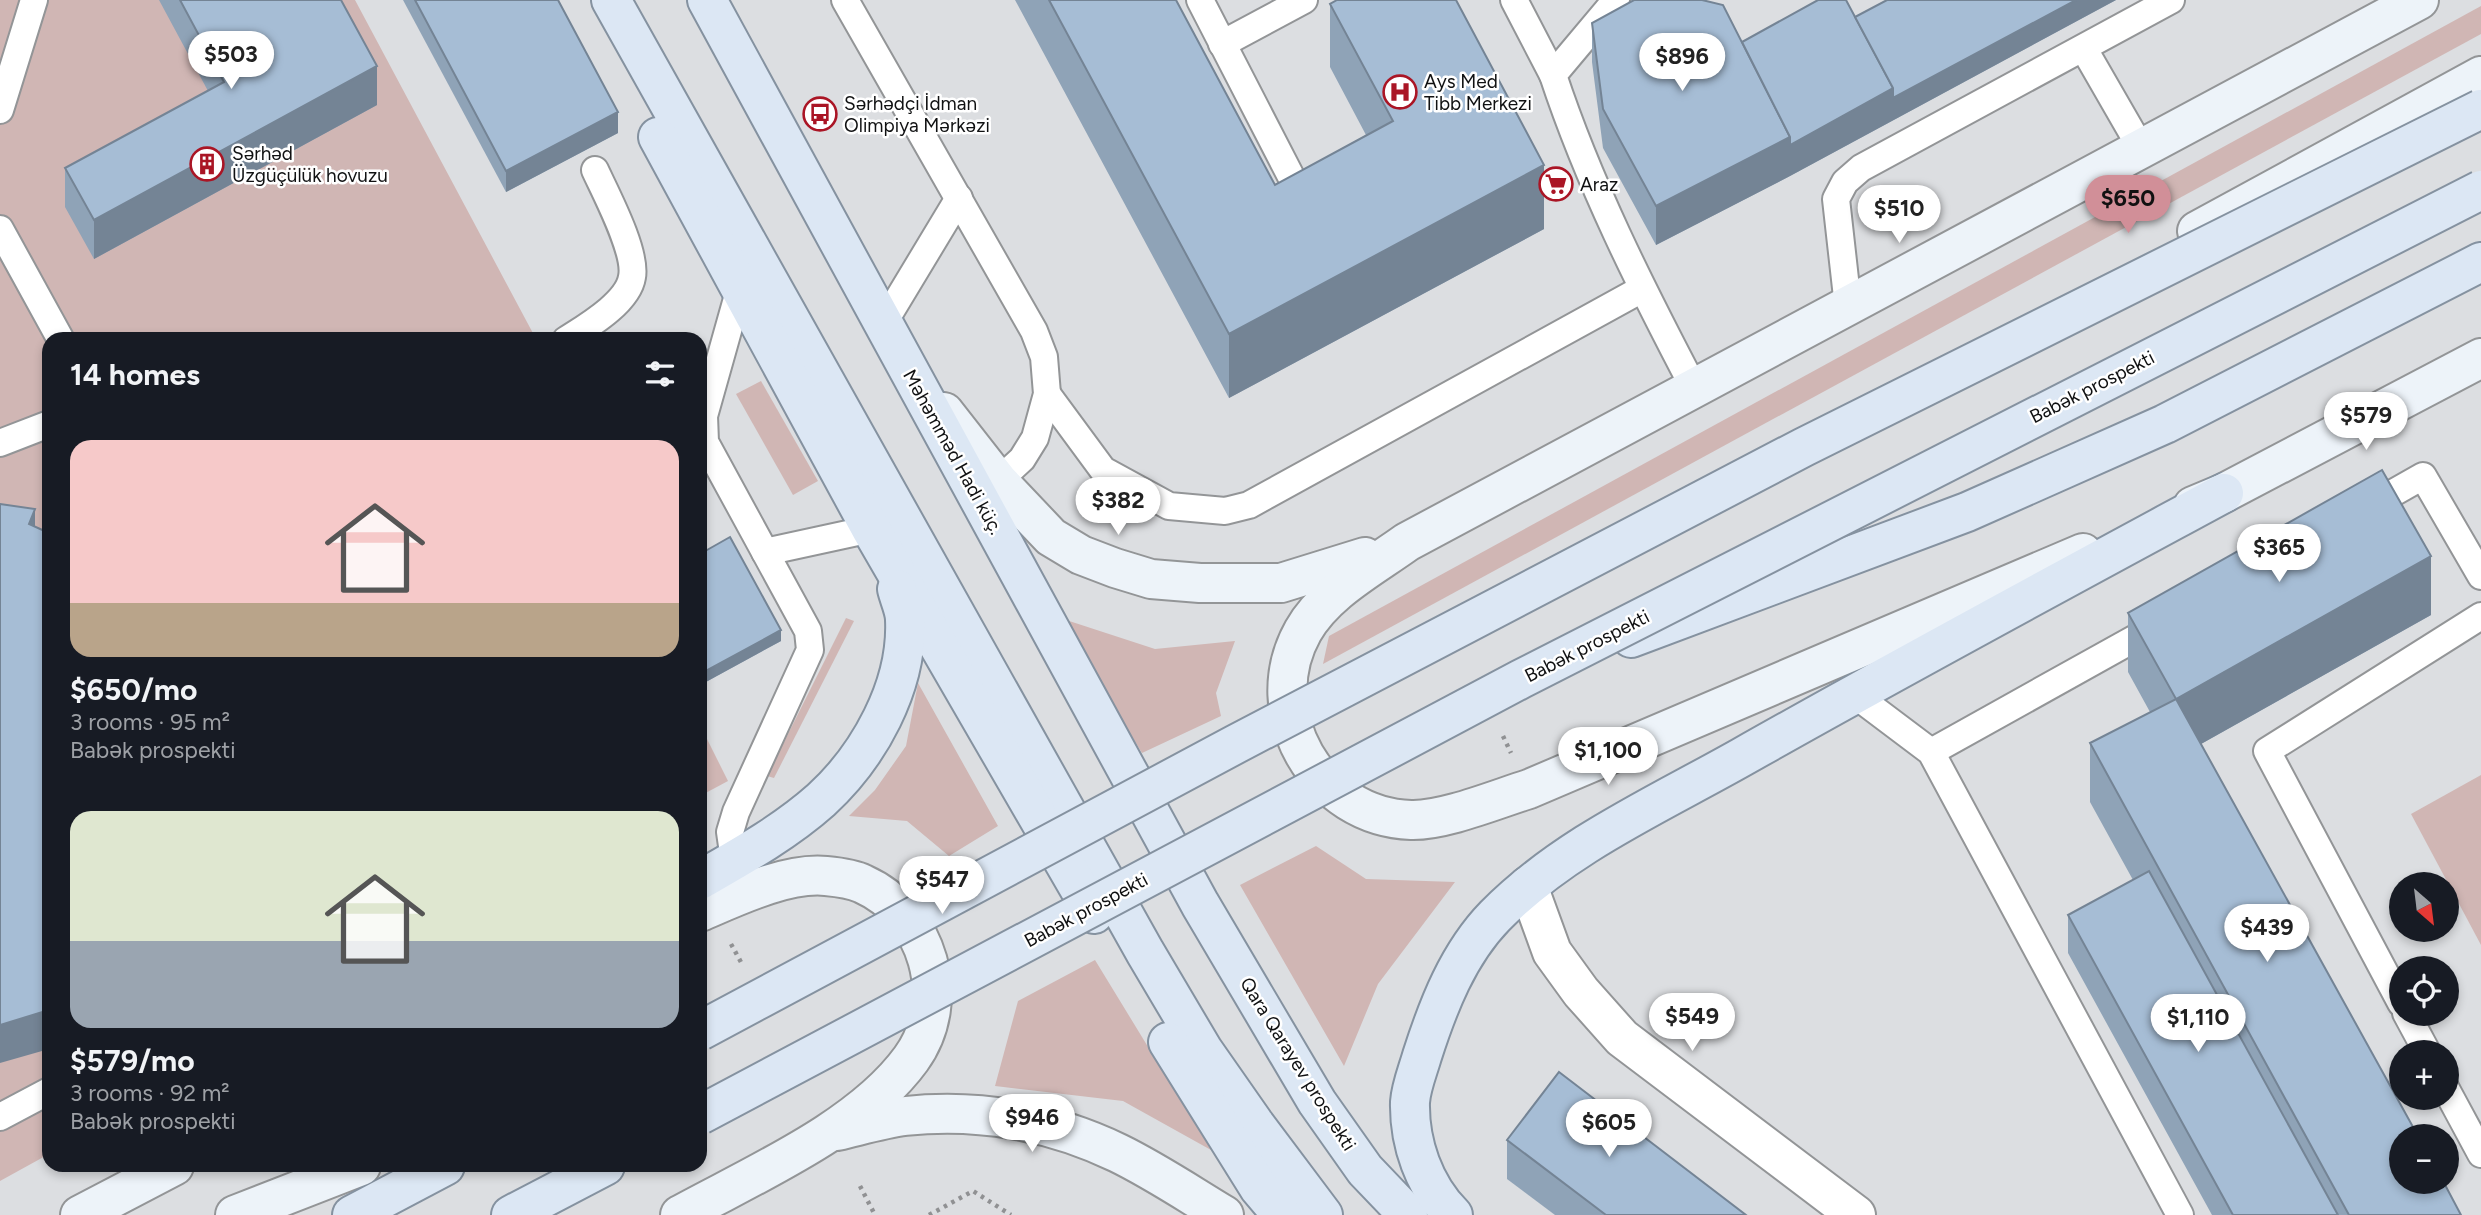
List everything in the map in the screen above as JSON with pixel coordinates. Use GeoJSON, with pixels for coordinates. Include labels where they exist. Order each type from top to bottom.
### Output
{"type":"FeatureCollection","features":[{"type":"Feature","properties":{"kind":"main road"},"geometry":{"type":"LineString","coordinates":[[590,0],[605,40],[871,529],[1175,1053],[1259,1188],[1282,1215]]}},
{"type":"Feature","properties":{"kind":"main road"},"geometry":{"type":"LineString","coordinates":[[611,0],[1145,952],[1203,1050],[1323,1215]]}},
{"type":"Feature","properties":{"kind":"main road","name":"Məhəmməd Hadi küç."},"geometry":{"type":"LineString","coordinates":[[707,0],[1200,904]]}},
{"type":"Feature","properties":{"kind":"main road"},"geometry":{"type":"LineString","coordinates":[[2224,493],[1529,789],[1458,812],[1412,820],[1371,813],[1350,803],[1317,776],[1296,741],[1287,701],[1290,664],[1303,631],[1328,599],[1407,542],[2418,0]]}},
{"type":"Feature","properties":{"kind":"main road"},"geometry":{"type":"LineString","coordinates":[[1804,447],[2481,76]]}},
{"type":"Feature","properties":{"kind":"main road"},"geometry":{"type":"LineString","coordinates":[[707,1027],[1223,751],[1804,447],[2481,109]]}},
{"type":"Feature","properties":{"kind":"main road","name":"Babək prospekti"},"geometry":{"type":"LineString","coordinates":[[708,1111],[1521,679],[2481,190]]}},
{"type":"Feature","properties":{"kind":"main road"},"geometry":{"type":"LineString","coordinates":[[1521,679],[1967,512],[2165,424],[2481,262]]}},
{"type":"Feature","properties":{"kind":"main road"},"geometry":{"type":"LineString","coordinates":[[890,337],[998,481],[1051,537],[1081,555],[1151,579],[1200,583],[1281,583],[1320,573],[1407,542]]}},
{"type":"Feature","properties":{"kind":"main road"},"geometry":{"type":"LineString","coordinates":[[1453,1215],[1444,1206],[1422,1168],[1412,1136],[1410,1100],[1435,1015],[1465,953],[1494,917],[1528,886],[1565,857],[1854,694],[2224,493],[2481,358]]}},
{"type":"Feature","properties":{"kind":"main road"},"geometry":{"type":"LineString","coordinates":[[707,876],[778,833],[822,799],[856,761],[879,723],[895,687],[903,653],[905,618],[893,576],[871,529]]}},
{"type":"Feature","properties":{"kind":"main road"},"geometry":{"type":"LineString","coordinates":[[680,1215],[831,1132],[883,1089],[912,1058],[926,1031],[933,999],[929,963],[915,929],[890,901],[862,883],[824,876],[784,881],[707,909]]}},
{"type":"Feature","properties":{"kind":"main road","name":"Qara Qarayev prospekti"},"geometry":{"type":"LineString","coordinates":[[1200,904],[1317,1102],[1365,1170],[1408,1215]]}},
{"type":"Feature","properties":{"kind":"main road"},"geometry":{"type":"LineString","coordinates":[[831,1132],[903,1116],[958,1113],[1014,1118],[1064,1132],[1118,1153],[1224,1215]]}},
{"type":"Feature","properties":{"kind":"main road"},"geometry":{"type":"LineString","coordinates":[[80,1215],[162,1172]]}},
{"type":"Feature","properties":{"kind":"main road"},"geometry":{"type":"LineString","coordinates":[[235,1215],[346,1172]]}},
{"type":"Feature","properties":{"kind":"main road"},"geometry":{"type":"LineString","coordinates":[[352,1215],[434,1172]]}},
{"type":"Feature","properties":{"kind":"main road"},"geometry":{"type":"LineString","coordinates":[[511,1215],[593,1172]]}},
{"type":"Feature","properties":{"kind":"main road"},"geometry":{"type":"LineString","coordinates":[[526,1215],[602,1172]]}},
{"type":"Feature","properties":{"kind":"street"},"geometry":{"type":"LineString","coordinates":[[1528,886],[1552,952],[1581,992],[1622,1038],[1856,1215]]}},
{"type":"Feature","properties":{"kind":"lane"},"geometry":{"type":"LineString","coordinates":[[0,110],[34,0]]}},
{"type":"Feature","properties":{"kind":"lane"},"geometry":{"type":"LineString","coordinates":[[845,0],[1034,331],[1044,357],[1047,394],[1035,438],[1022,459],[998,481]]}},
{"type":"Feature","properties":{"kind":"lane"},"geometry":{"type":"LineString","coordinates":[[1200,0],[1300,194]]}},
{"type":"Feature","properties":{"kind":"lane"},"geometry":{"type":"LineString","coordinates":[[1222,44],[1304,0]]}},
{"type":"Feature","properties":{"kind":"lane"},"geometry":{"type":"LineString","coordinates":[[1514,0],[1553,75],[1571,129],[1642,289],[1694,388]]}},
{"type":"Feature","properties":{"kind":"lane"},"geometry":{"type":"LineString","coordinates":[[1553,75],[1616,0]]}},
{"type":"Feature","properties":{"kind":"lane"},"geometry":{"type":"LineString","coordinates":[[1848,306],[1836,199],[1845,182],[1860,168],[2171,0]]}},
{"type":"Feature","properties":{"kind":"lane"},"geometry":{"type":"LineString","coordinates":[[2084,49],[2141,148]]}},
{"type":"Feature","properties":{"kind":"lane"},"geometry":{"type":"LineString","coordinates":[[578,332],[598,319],[623,296],[633,277],[627,241],[595,170]]}},
{"type":"Feature","properties":{"kind":"lane"},"geometry":{"type":"LineString","coordinates":[[890,337],[959,198]]}},
{"type":"Feature","properties":{"kind":"lane"},"geometry":{"type":"LineString","coordinates":[[0,229],[57,332]]}},
{"type":"Feature","properties":{"kind":"lane"},"geometry":{"type":"LineString","coordinates":[[707,405],[740,288]]}},
{"type":"Feature","properties":{"kind":"lane"},"geometry":{"type":"LineString","coordinates":[[1047,394],[1103,470],[1169,506],[1225,511],[1249,505],[1642,289]]}},
{"type":"Feature","properties":{"kind":"lane"},"geometry":{"type":"LineString","coordinates":[[0,443],[42,427]]}},
{"type":"Feature","properties":{"kind":"lane"},"geometry":{"type":"LineString","coordinates":[[707,446],[808,631],[810,650],[736,812],[730,832],[734,860]]}},
{"type":"Feature","properties":{"kind":"lane"},"geometry":{"type":"LineString","coordinates":[[2339,523],[2423,477],[2481,576]]}},
{"type":"Feature","properties":{"kind":"lane"},"geometry":{"type":"LineString","coordinates":[[765,552],[871,529]]}},
{"type":"Feature","properties":{"kind":"lane"},"geometry":{"type":"LineString","coordinates":[[1931,752],[2183,611]]}},
{"type":"Feature","properties":{"kind":"lane"},"geometry":{"type":"LineString","coordinates":[[2389,980],[2267,751],[2481,616]]}},
{"type":"Feature","properties":{"kind":"lane"},"geometry":{"type":"LineString","coordinates":[[1854,694],[1931,752],[2180,1215]]}},
{"type":"Feature","properties":{"kind":"lane"},"geometry":{"type":"LineString","coordinates":[[0,1117],[42,1095]]}},
{"type":"Feature","properties":{"kind":"lane"},"geometry":{"type":"LineString","coordinates":[[2457,1110],[2481,1154]]}},
{"type":"Feature","properties":{"kind":"path"},"geometry":{"type":"LineString","coordinates":[[860,1186],[875,1215]]}},
{"type":"Feature","properties":{"kind":"path"},"geometry":{"type":"LineString","coordinates":[[929,1215],[973,1191],[1011,1215]]}},
{"type":"Feature","properties":{"kind":"shaded area"},"geometry":{"type":"Polygon","coordinates":[[[0,0],[355,0],[532,332],[42,332],[42,1158],[0,1181],[0,0]]]}},
{"type":"Feature","properties":{"kind":"shaded area"},"geometry":{"type":"Polygon","coordinates":[[[2481,6],[2481,34],[1323,664],[1329,636],[2481,6]]]}},
{"type":"Feature","properties":{"kind":"shaded area"},"geometry":{"type":"Polygon","coordinates":[[[761,381],[818,481],[793,495],[736,394],[761,381]]]}},
{"type":"Feature","properties":{"kind":"shaded area"},"geometry":{"type":"Polygon","coordinates":[[[846,618],[854,621],[774,778],[767,776],[846,618]]]}},
{"type":"Feature","properties":{"kind":"shaded area"},"geometry":{"type":"Polygon","coordinates":[[[1060,618],[1155,649],[1235,641],[1216,693],[1221,716],[1142,753],[1060,618]]]}},
{"type":"Feature","properties":{"kind":"shaded area"},"geometry":{"type":"Polygon","coordinates":[[[918,683],[998,826],[949,856],[907,821],[849,816],[875,790],[906,746],[918,683]]]}},
{"type":"Feature","properties":{"kind":"shaded area"},"geometry":{"type":"Polygon","coordinates":[[[707,739],[728,781],[707,792],[707,739]]]}},
{"type":"Feature","properties":{"kind":"shaded area"},"geometry":{"type":"Polygon","coordinates":[[[2481,775],[2481,945],[2459,904],[2459,872],[2442,872],[2411,814],[2481,775]]]}},
{"type":"Feature","properties":{"kind":"shaded area"},"geometry":{"type":"Polygon","coordinates":[[[1316,846],[1366,879],[1455,882],[1378,984],[1344,1066],[1240,885],[1316,846]]]}},
{"type":"Feature","properties":{"kind":"shaded area"},"geometry":{"type":"Polygon","coordinates":[[[1095,960],[1211,1150],[1123,1101],[995,1086],[1018,1001],[1095,960]]]}},
{"type":"Feature","properties":{"kind":"building"},"geometry":{"type":"Polygon","coordinates":[[[180,0],[341,0],[377,66],[94,220],[65,168],[224,82],[180,0]]]}},
{"type":"Feature","properties":{"kind":"building"},"geometry":{"type":"Polygon","coordinates":[[[415,0],[558,0],[618,112],[506,171],[415,0]]]}},
{"type":"Feature","properties":{"kind":"building"},"geometry":{"type":"Polygon","coordinates":[[[1049,0],[1176,0],[1275,185],[1393,121],[1330,4],[1337,0],[1456,0],[1544,165],[1229,334],[1049,0]]]}},
{"type":"Feature","properties":{"kind":"building"},"geometry":{"type":"Polygon","coordinates":[[[1634,0],[1702,0],[1723,5],[1790,137],[1656,206],[1603,109],[1592,23],[1634,0]]]}},
{"type":"Feature","properties":{"kind":"building"},"geometry":{"type":"Polygon","coordinates":[[[1818,0],[1846,0],[1893,88],[1790,145],[1790,137],[1742,42],[1818,0]]]}},
{"type":"Feature","properties":{"kind":"building"},"geometry":{"type":"Polygon","coordinates":[[[1887,0],[2076,0],[1893,98],[1893,88],[1855,17],[1887,0]]]}},
{"type":"Feature","properties":{"kind":"building"},"geometry":{"type":"Polygon","coordinates":[[[2382,470],[2431,556],[2176,699],[2128,613],[2382,470]]]}},
{"type":"Feature","properties":{"kind":"building"},"geometry":{"type":"Polygon","coordinates":[[[0,504],[35,509],[29,524],[42,530],[42,1012],[0,1025],[0,504]]]}},
{"type":"Feature","properties":{"kind":"building"},"geometry":{"type":"Polygon","coordinates":[[[730,537],[781,630],[707,670],[707,550],[730,537]]]}},
{"type":"Feature","properties":{"kind":"building"},"geometry":{"type":"Polygon","coordinates":[[[2176,699],[2389,1084],[2389,1110],[2404,1110],[2411,1124],[2389,1124],[2389,1194],[2450,1194],[2461,1215],[2349,1215],[2090,743],[2176,699]]]}},
{"type":"Feature","properties":{"kind":"building"},"geometry":{"type":"Polygon","coordinates":[[[2149,871],[2338,1215],[2233,1215],[2068,915],[2149,871]]]}},
{"type":"Feature","properties":{"kind":"building"},"geometry":{"type":"Polygon","coordinates":[[[1559,1072],[1746,1215],[1606,1215],[1507,1140],[1559,1072]]]}},
{"type":"Feature","properties":{"kind":"place","name":"Ays Med Tibb Merkezi"},"geometry":{"type":"Point","coordinates":[1400,92]}},
{"type":"Feature","properties":{"kind":"place","name":"Sərhədçi İdman Olimpiya Mərkəzi"},"geometry":{"type":"Point","coordinates":[820,114]}},
{"type":"Feature","properties":{"kind":"place","name":"Sərhəd Üzgüçülük hovuzu"},"geometry":{"type":"Point","coordinates":[207,164]}},
{"type":"Feature","properties":{"kind":"place","name":"Araz"},"geometry":{"type":"Point","coordinates":[1556,184]}}]}
